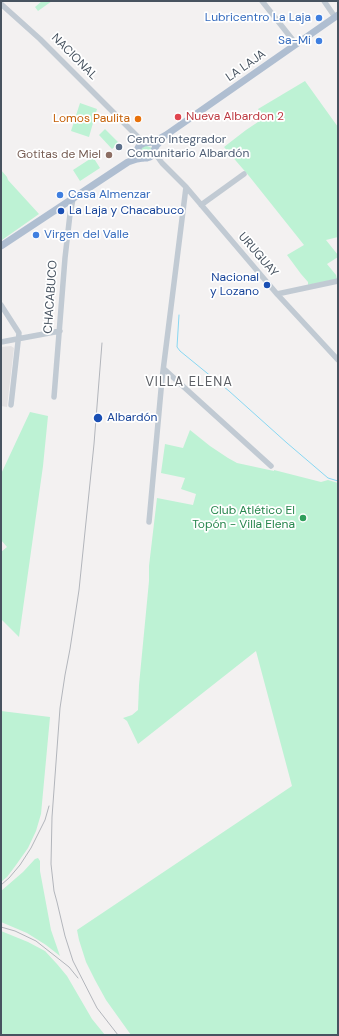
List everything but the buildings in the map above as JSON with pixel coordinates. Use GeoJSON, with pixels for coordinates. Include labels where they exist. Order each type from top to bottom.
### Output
{"type":"FeatureCollection","features":[{"type":"Feature","properties":{"kind":"main road","name":"LA LAJA"},"geometry":{"type":"LineString","coordinates":[[145,143],[152,142],[166,135],[337,16]]}},
{"type":"Feature","properties":{"kind":"main road","name":"LA LAJA"},"geometry":{"type":"LineString","coordinates":[[154,151],[156,146],[166,135]]}},
{"type":"Feature","properties":{"kind":"main road"},"geometry":{"type":"LineString","coordinates":[[1,246],[128,162],[140,145],[145,143],[150,144],[153,147],[154,151],[152,155],[128,162]]}},
{"type":"Feature","properties":{"kind":"main road"},"geometry":{"type":"LineString","coordinates":[[138,149],[138,154],[145,158]]}},
{"type":"Feature","properties":{"kind":"street"},"geometry":{"type":"LineString","coordinates":[[262,1],[296,44]]}},
{"type":"Feature","properties":{"kind":"street"},"geometry":{"type":"LineString","coordinates":[[324,1],[337,16]]}},
{"type":"Feature","properties":{"kind":"street","name":"NACIONAL"},"geometry":{"type":"LineString","coordinates":[[1,4],[40,39],[145,143]]}},
{"type":"Feature","properties":{"kind":"street","name":"NACIONAL"},"geometry":{"type":"LineString","coordinates":[[129,128],[133,134],[138,149]]}},
{"type":"Feature","properties":{"kind":"street","name":"URUGUAY"},"geometry":{"type":"LineString","coordinates":[[154,151],[162,163],[186,187],[277,294],[338,360]]}},
{"type":"Feature","properties":{"kind":"street","name":"URUGUAY"},"geometry":{"type":"LineString","coordinates":[[145,158],[162,163]]}},
{"type":"Feature","properties":{"kind":"street"},"geometry":{"type":"LineString","coordinates":[[201,206],[244,174]]}},
{"type":"Feature","properties":{"kind":"street"},"geometry":{"type":"LineString","coordinates":[[149,522],[164,369],[186,187]]}},
{"type":"Feature","properties":{"kind":"street","name":"CHACABUCO"},"geometry":{"type":"LineString","coordinates":[[54,397],[65,258],[73,199]]}},
{"type":"Feature","properties":{"kind":"street"},"geometry":{"type":"LineString","coordinates":[[277,294],[338,281]]}},
{"type":"Feature","properties":{"kind":"street"},"geometry":{"type":"LineString","coordinates":[[1,305],[19,333],[11,405]]}},
{"type":"Feature","properties":{"kind":"street"},"geometry":{"type":"LineString","coordinates":[[1,342],[60,331]]}},
{"type":"Feature","properties":{"kind":"street"},"geometry":{"type":"LineString","coordinates":[[164,369],[271,466]]}},
{"type":"Feature","properties":{"kind":"shaded area"},"geometry":{"type":"Polygon","coordinates":[[[11,346],[14,348],[7,407],[1,406],[1,347],[11,346]]]}},
{"type":"Feature","properties":{"kind":"green space"},"geometry":{"type":"Polygon","coordinates":[[[42,1],[52,1],[38,11],[35,7],[42,1]]]}},
{"type":"Feature","properties":{"kind":"green space"},"geometry":{"type":"Polygon","coordinates":[[[305,81],[338,127],[338,237],[326,240],[338,255],[338,257],[327,264],[336,275],[337,279],[308,285],[308,282],[287,255],[304,245],[224,147],[264,118],[258,109],[305,81]]]}},
{"type":"Feature","properties":{"kind":"green space"},"geometry":{"type":"Polygon","coordinates":[[[80,103],[97,109],[89,137],[71,131],[80,103]]]}},
{"type":"Feature","properties":{"kind":"green space"},"geometry":{"type":"Polygon","coordinates":[[[105,129],[119,143],[112,149],[99,135],[105,129]]]}},
{"type":"Feature","properties":{"kind":"green space"},"geometry":{"type":"Polygon","coordinates":[[[144,146],[152,148],[153,151],[147,155],[142,154],[140,151],[144,146]]]}},
{"type":"Feature","properties":{"kind":"green space"},"geometry":{"type":"Polygon","coordinates":[[[93,157],[100,168],[80,181],[73,170],[93,157]]]}},
{"type":"Feature","properties":{"kind":"green space"},"geometry":{"type":"Polygon","coordinates":[[[1,170],[8,180],[39,214],[2,240],[1,170]]]}},
{"type":"Feature","properties":{"kind":"green space"},"geometry":{"type":"Polygon","coordinates":[[[30,412],[48,416],[43,466],[19,637],[1,619],[1,552],[7,547],[1,540],[1,474],[30,412]]]}},
{"type":"Feature","properties":{"kind":"green space"},"geometry":{"type":"Polygon","coordinates":[[[190,430],[210,446],[237,463],[274,470],[321,482],[328,480],[338,483],[338,1035],[131,1035],[106,1000],[95,980],[86,962],[79,940],[77,930],[292,786],[256,651],[138,744],[127,721],[123,718],[132,715],[138,710],[149,566],[157,498],[193,505],[196,494],[181,489],[185,478],[161,473],[165,444],[183,448],[190,430]]]}},
{"type":"Feature","properties":{"kind":"green space"},"geometry":{"type":"Polygon","coordinates":[[[1,711],[50,717],[41,814],[36,831],[28,848],[7,877],[1,882],[1,711]]]}},
{"type":"Feature","properties":{"kind":"green space"},"geometry":{"type":"Polygon","coordinates":[[[38,858],[40,861],[40,871],[51,930],[60,956],[27,933],[1,922],[1,891],[23,872],[35,859],[38,858]]]}},
{"type":"Feature","properties":{"kind":"green space"},"geometry":{"type":"Polygon","coordinates":[[[1,931],[45,951],[67,976],[92,1019],[105,1035],[1,1035],[1,931]]]}},
{"type":"Feature","properties":{"kind":"waterway"},"geometry":{"type":"LineString","coordinates":[[179,315],[177,347],[180,351],[229,391],[328,478],[338,481]]}},
{"type":"Feature","properties":{"kind":"railway"},"geometry":{"type":"LineString","coordinates":[[102,343],[94,444],[79,590],[60,708],[52,817],[51,864],[54,891],[73,961],[97,1008],[118,1035]]}},
{"type":"Feature","properties":{"kind":"railway"},"geometry":{"type":"LineString","coordinates":[[1,885],[20,865],[31,848],[45,820],[49,806]]}},
{"type":"Feature","properties":{"kind":"railway"},"geometry":{"type":"LineString","coordinates":[[1,927],[15,931],[36,941],[69,967],[78,978]]}},
{"type":"Feature","properties":{"kind":"place","name":"Lubricentro La Laja"},"geometry":{"type":"Point","coordinates":[319,18]}},
{"type":"Feature","properties":{"kind":"place","name":"Sa-Mi"},"geometry":{"type":"Point","coordinates":[319,41]}},
{"type":"Feature","properties":{"kind":"place","name":"Nueva Albardon 2"},"geometry":{"type":"Point","coordinates":[178,117]}},
{"type":"Feature","properties":{"kind":"place","name":"Lomos Paulita"},"geometry":{"type":"Point","coordinates":[138,119]}},
{"type":"Feature","properties":{"kind":"place","name":"Centro Integrador Comunitario Albardón"},"geometry":{"type":"Point","coordinates":[119,147]}},
{"type":"Feature","properties":{"kind":"place","name":"Gotitas de Miel"},"geometry":{"type":"Point","coordinates":[109,155]}},
{"type":"Feature","properties":{"kind":"place","name":"Casa Almenzar"},"geometry":{"type":"Point","coordinates":[60,195]}},
{"type":"Feature","properties":{"kind":"place","name":"La Laja y Chacabuco"},"geometry":{"type":"Point","coordinates":[61,211]}},
{"type":"Feature","properties":{"kind":"place","name":"Virgen del Valle"},"geometry":{"type":"Point","coordinates":[36,235]}},
{"type":"Feature","properties":{"kind":"place","name":"Nacional y Lozano"},"geometry":{"type":"Point","coordinates":[267,285]}},
{"type":"Feature","properties":{"kind":"place","name":"Albardón"},"geometry":{"type":"Point","coordinates":[98,418]}},
{"type":"Feature","properties":{"kind":"place","name":"Club Atlético El Topón - Villa Elena"},"geometry":{"type":"Point","coordinates":[303,518]}},
{"type":"Feature","properties":{"kind":"district","name":"VILLA ELENA"},"geometry":{"type":"Point","coordinates":[189,383]}}]}
